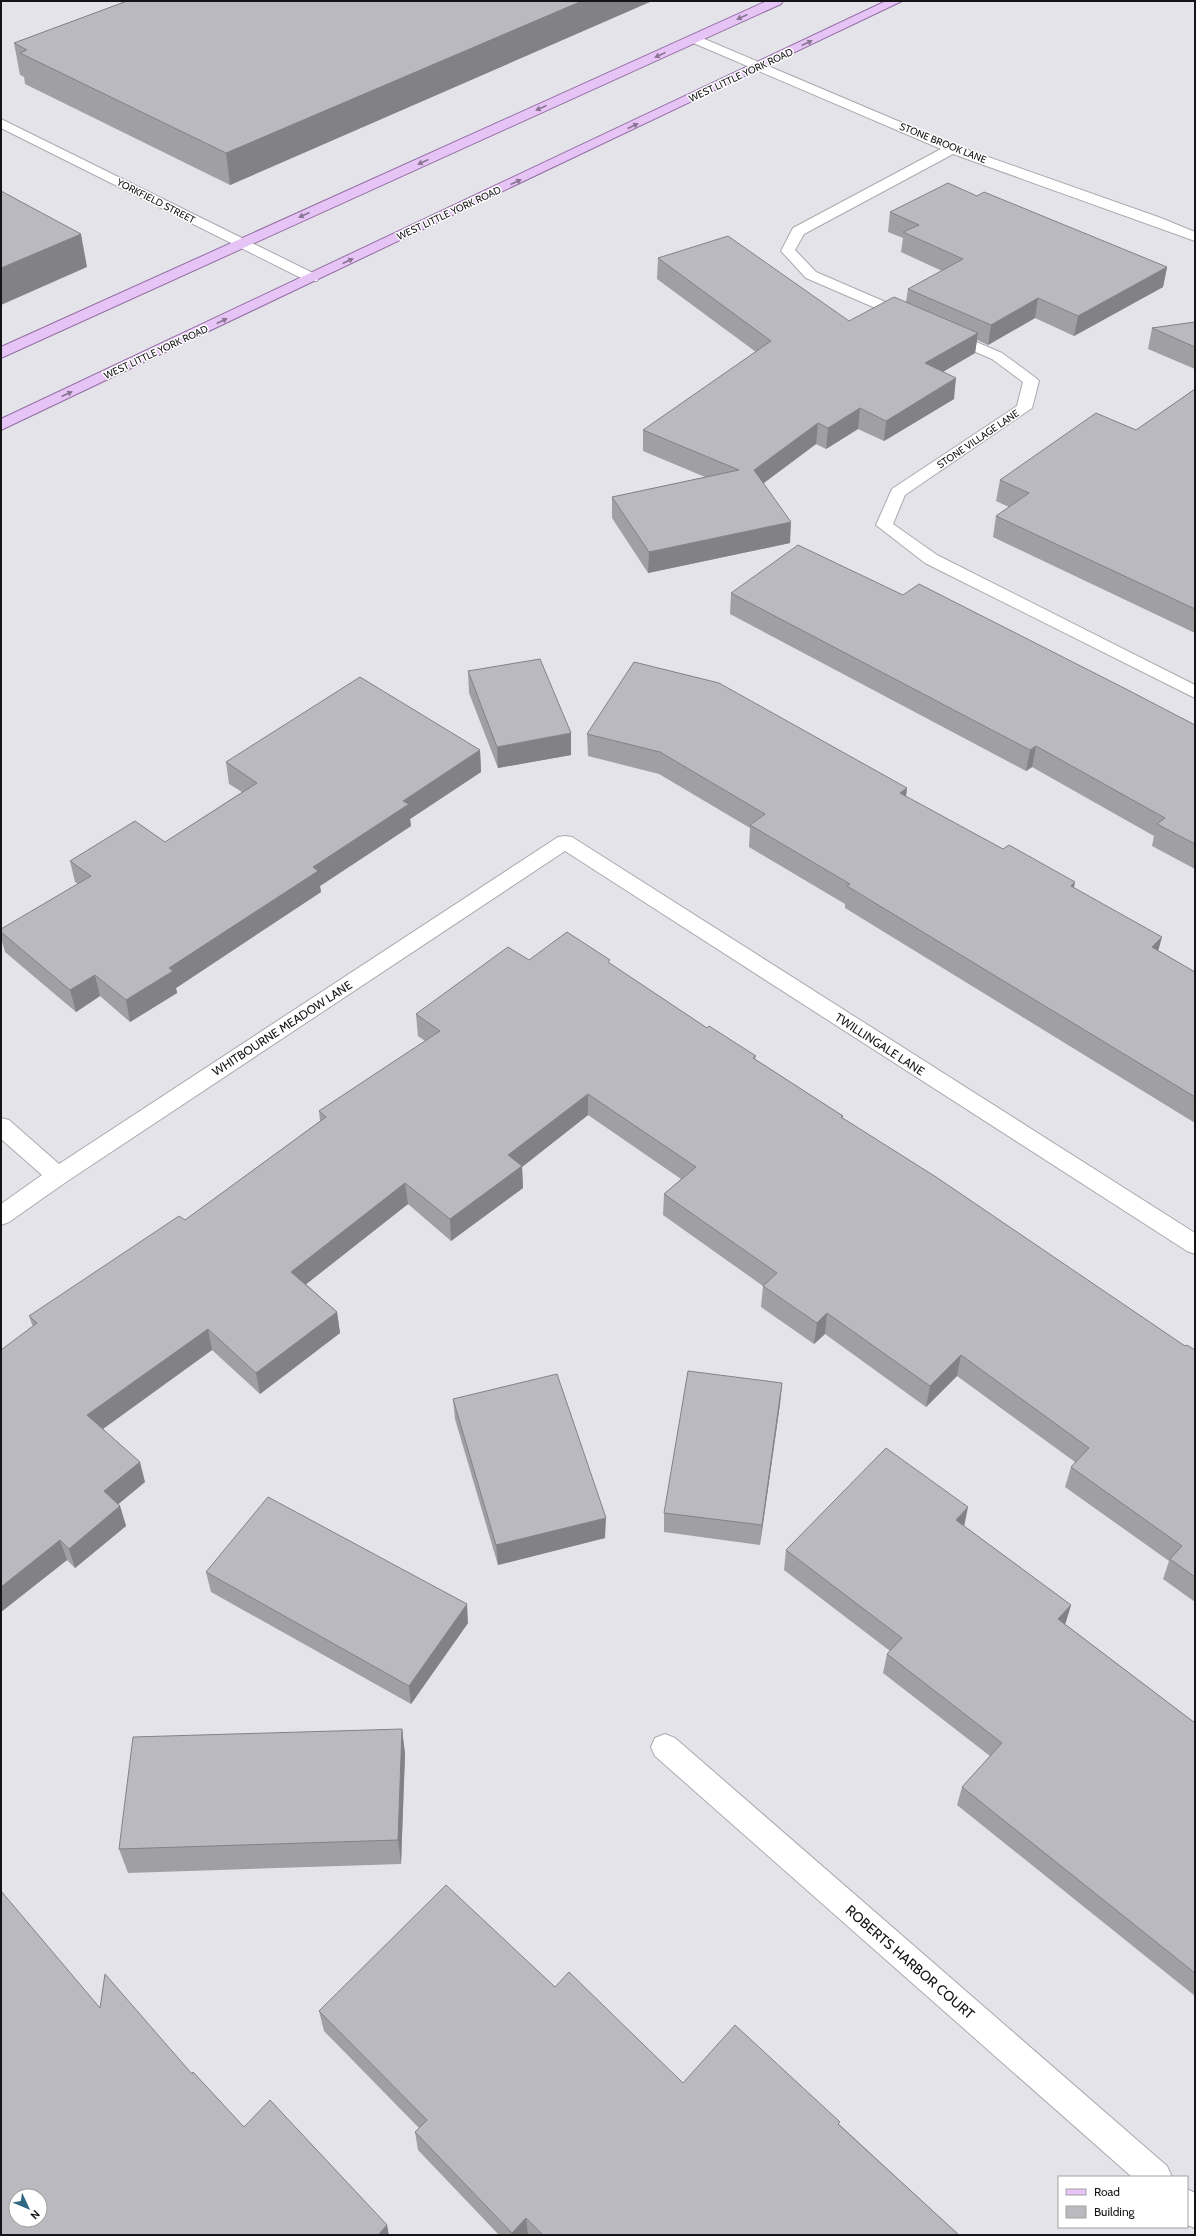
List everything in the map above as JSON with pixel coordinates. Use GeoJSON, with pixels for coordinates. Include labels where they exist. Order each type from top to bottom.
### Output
{"type":"FeatureCollection","features":[{"type":"Feature","properties":{"kind":"main road"},"geometry":{"type":"LineString","coordinates":[[1,353],[777,1]]}},
{"type":"Feature","properties":{"kind":"main road","name":"WEST LITTLE YORK ROAD"},"geometry":{"type":"LineString","coordinates":[[1,425],[896,1]]}},
{"type":"Feature","properties":{"kind":"street","name":"STONE BROOK LANE"},"geometry":{"type":"LineString","coordinates":[[695,39],[952,149],[1156,221],[1195,237]]}},
{"type":"Feature","properties":{"kind":"street","name":"YORKFIELD STREET"},"geometry":{"type":"LineString","coordinates":[[1,123],[312,278]]}},
{"type":"Feature","properties":{"kind":"street","name":"STONE VILLAGE LANE"},"geometry":{"type":"LineString","coordinates":[[952,149],[798,231],[788,251],[811,275],[997,356],[1031,381],[1024,408],[898,492],[884,525],[931,559],[1195,692]]}},
{"type":"Feature","properties":{"kind":"street","name":"WHITBOURNE MEADOW LANE"},"geometry":{"type":"LineString","coordinates":[[1,1216],[58,1176],[565,842]]}},
{"type":"Feature","properties":{"kind":"street","name":"TWILLINGALE LANE"},"geometry":{"type":"LineString","coordinates":[[565,842],[1195,1246]]}},
{"type":"Feature","properties":{"kind":"street"},"geometry":{"type":"LineString","coordinates":[[1,1126],[58,1176]]}},
{"type":"Feature","properties":{"kind":"street","name":"ROBERTS HARBOR COURT"},"geometry":{"type":"LineString","coordinates":[[665,1746],[1155,2176]]}},
{"type":"Feature","properties":{"kind":"building"},"geometry":{"type":"Polygon","coordinates":[[[127,1],[582,1],[226,153],[20,53],[27,50],[14,43],[127,1]]]}},
{"type":"Feature","properties":{"kind":"building"},"geometry":{"type":"Polygon","coordinates":[[[948,183],[977,196],[984,192],[1167,267],[1078,316],[1038,298],[991,325],[908,289],[963,259],[903,232],[919,225],[890,212],[948,183]]]}},
{"type":"Feature","properties":{"kind":"building"},"geometry":{"type":"Polygon","coordinates":[[[1,191],[81,234],[1,268],[1,191]]]}},
{"type":"Feature","properties":{"kind":"building"},"geometry":{"type":"Polygon","coordinates":[[[728,236],[849,321],[894,297],[978,333],[925,363],[956,378],[886,421],[860,408],[828,428],[818,423],[754,470],[791,522],[649,552],[612,497],[739,470],[643,430],[771,341],[658,258],[728,236]]]}},
{"type":"Feature","properties":{"kind":"building"},"geometry":{"type":"Polygon","coordinates":[[[1195,322],[1195,347],[1152,328],[1195,322]]]}},
{"type":"Feature","properties":{"kind":"building"},"geometry":{"type":"Polygon","coordinates":[[[1195,389],[1195,609],[996,516],[1029,493],[1000,480],[1096,413],[1136,430],[1195,389]]]}},
{"type":"Feature","properties":{"kind":"building"},"geometry":{"type":"Polygon","coordinates":[[[798,545],[903,595],[919,584],[1195,725],[1195,844],[1157,824],[1165,818],[1036,746],[1030,750],[731,593],[798,545]]]}},
{"type":"Feature","properties":{"kind":"building"},"geometry":{"type":"Polygon","coordinates":[[[540,659],[571,733],[497,747],[468,671],[540,659]]]}},
{"type":"Feature","properties":{"kind":"building"},"geometry":{"type":"Polygon","coordinates":[[[634,662],[719,683],[907,788],[900,793],[1003,849],[1009,845],[1075,882],[1071,886],[1162,937],[1152,947],[1195,972],[1195,1097],[847,886],[850,884],[750,825],[765,814],[660,752],[587,734],[634,662]]]}},
{"type":"Feature","properties":{"kind":"building"},"geometry":{"type":"Polygon","coordinates":[[[360,677],[480,750],[403,801],[409,804],[313,867],[318,871],[169,968],[173,971],[126,1000],[95,975],[70,990],[1,932],[1,929],[91,876],[70,861],[135,821],[165,842],[257,783],[226,762],[360,677]]]}},
{"type":"Feature","properties":{"kind":"building"},"geometry":{"type":"Polygon","coordinates":[[[567,932],[610,960],[608,962],[707,1028],[709,1026],[756,1056],[753,1058],[843,1116],[841,1117],[936,1177],[1185,1346],[1187,1345],[1195,1350],[1195,1577],[1170,1559],[1182,1546],[1071,1467],[1089,1448],[961,1355],[930,1386],[827,1313],[817,1323],[763,1286],[777,1273],[664,1194],[696,1167],[588,1094],[508,1155],[522,1166],[450,1219],[405,1183],[291,1272],[337,1312],[256,1373],[208,1329],[87,1415],[140,1462],[104,1491],[120,1506],[69,1549],[60,1540],[1,1587],[1,1350],[37,1323],[29,1316],[179,1216],[185,1220],[326,1117],[319,1111],[440,1031],[416,1014],[508,947],[529,960],[567,932]]]}},
{"type":"Feature","properties":{"kind":"building"},"geometry":{"type":"Polygon","coordinates":[[[688,1371],[782,1383],[762,1525],[664,1513],[688,1371]]]}},
{"type":"Feature","properties":{"kind":"building"},"geometry":{"type":"Polygon","coordinates":[[[557,1374],[606,1518],[496,1545],[453,1399],[557,1374]]]}},
{"type":"Feature","properties":{"kind":"building"},"geometry":{"type":"Polygon","coordinates":[[[886,1448],[968,1507],[956,1520],[1071,1605],[1058,1619],[1195,1723],[1195,1973],[962,1787],[1002,1743],[887,1654],[902,1638],[786,1550],[886,1448]]]}},
{"type":"Feature","properties":{"kind":"building"},"geometry":{"type":"Polygon","coordinates":[[[268,1497],[467,1604],[409,1686],[206,1572],[268,1497]]]}},
{"type":"Feature","properties":{"kind":"building"},"geometry":{"type":"Polygon","coordinates":[[[402,1729],[398,1840],[119,1849],[133,1737],[402,1729]]]}},
{"type":"Feature","properties":{"kind":"building"},"geometry":{"type":"Polygon","coordinates":[[[446,1885],[555,1987],[569,1972],[683,2083],[735,2025],[840,2122],[838,2124],[959,2235],[543,2235],[526,2218],[512,2233],[415,2132],[427,2120],[319,2011],[446,1885]]]}},
{"type":"Feature","properties":{"kind":"building"},"geometry":{"type":"Polygon","coordinates":[[[1,1891],[100,2008],[105,1974],[192,2074],[193,2072],[244,2127],[270,2100],[387,2225],[378,2235],[1,2235],[1,1891]]]}}]}
